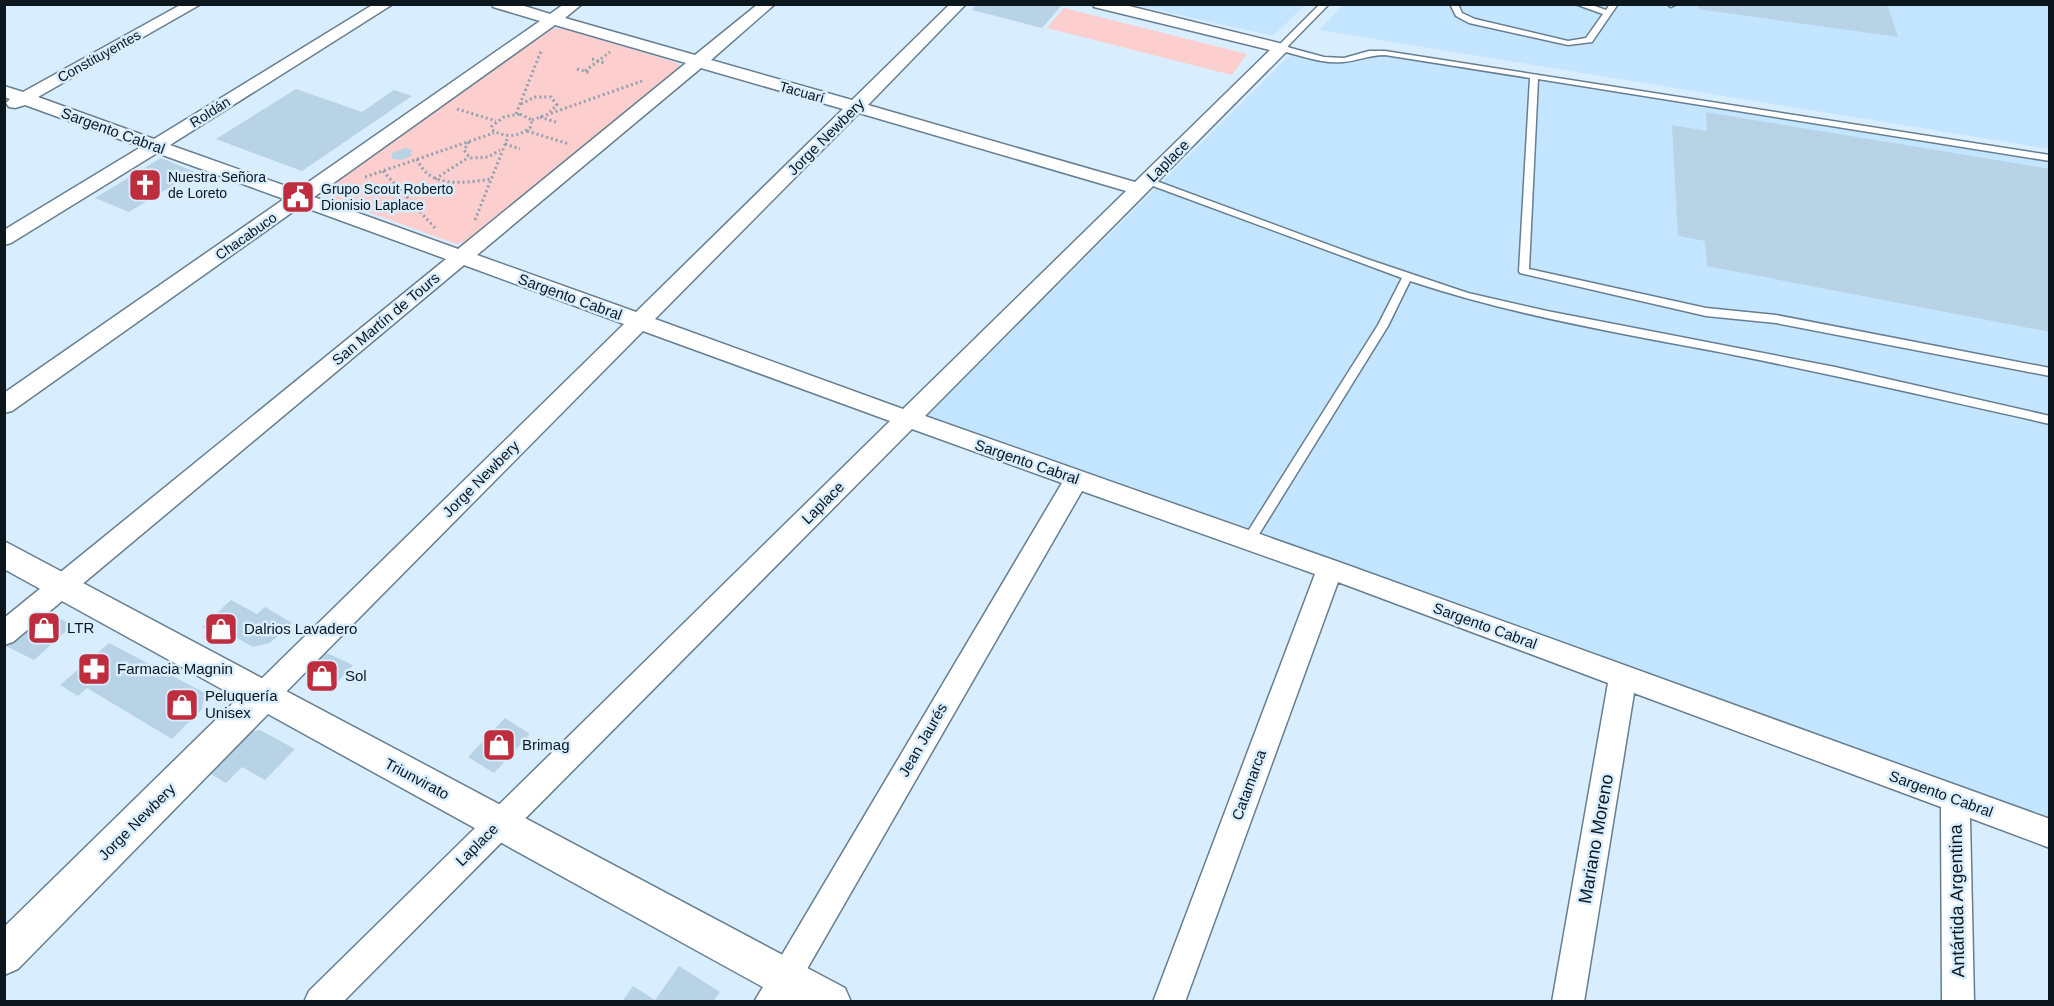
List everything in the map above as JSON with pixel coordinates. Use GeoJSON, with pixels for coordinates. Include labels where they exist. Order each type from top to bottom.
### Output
{"type":"FeatureCollection","features":[{"type":"Feature","properties":{"kind":"street","name":"Constituyentes"},"geometry":{"type":"LineString","coordinates":[[11,99],[194,4]]}},
{"type":"Feature","properties":{"kind":"street","name":"Roldán"},"geometry":{"type":"LineString","coordinates":[[4,239],[386,4]]}},
{"type":"Feature","properties":{"kind":"street","name":"Tacuarí"},"geometry":{"type":"LineString","coordinates":[[499,4],[855,107],[1144,185]]}},
{"type":"Feature","properties":{"kind":"street","name":"Chacabuco"},"geometry":{"type":"LineString","coordinates":[[4,405],[575,4]]}},
{"type":"Feature","properties":{"kind":"street","name":"San Martín de Tours"},"geometry":{"type":"LineString","coordinates":[[4,634],[768,4]]}},
{"type":"Feature","properties":{"kind":"street","name":"Jorge Newbery"},"geometry":{"type":"LineString","coordinates":[[4,955],[959,4]]}},
{"type":"Feature","properties":{"kind":"street"},"geometry":{"type":"LineString","coordinates":[[1100,4],[1281,48]]}},
{"type":"Feature","properties":{"kind":"street","name":"Laplace"},"geometry":{"type":"LineString","coordinates":[[320,1002],[1281,48]]}},
{"type":"Feature","properties":{"kind":"street","name":"Sargento Cabral"},"geometry":{"type":"LineString","coordinates":[[11,99],[156,146],[908,419],[1330,569],[2049,834]]}},
{"type":"Feature","properties":{"kind":"street","name":"Jean Jaurés"},"geometry":{"type":"LineString","coordinates":[[777,989],[1077,479]]}},
{"type":"Feature","properties":{"kind":"street","name":"Triunvirato"},"geometry":{"type":"LineString","coordinates":[[4,554],[499,823],[777,989],[831,1002]]}},
{"type":"Feature","properties":{"kind":"street","name":"Catamarca"},"geometry":{"type":"LineString","coordinates":[[1169,1002],[1330,569]]}},
{"type":"Feature","properties":{"kind":"street","name":"Mariano Moreno"},"geometry":{"type":"LineString","coordinates":[[1568,1002],[1623,676]]}},
{"type":"Feature","properties":{"kind":"street","name":"Antártida Argentina"},"geometry":{"type":"LineString","coordinates":[[1955,800],[1958,1002]]}},
{"type":"Feature","properties":{"kind":"lane","name":"Laplace"},"geometry":{"type":"LineString","coordinates":[[1281,48],[1325,4]]}},
{"type":"Feature","properties":{"kind":"lane"},"geometry":{"type":"LineString","coordinates":[[1454,4],[1459,14],[1472,21],[1568,43],[1589,39],[1614,4]]}},
{"type":"Feature","properties":{"kind":"lane"},"geometry":{"type":"LineString","coordinates":[[1579,4],[1608,13]]}},
{"type":"Feature","properties":{"kind":"lane"},"geometry":{"type":"LineString","coordinates":[[1281,48],[1324,59],[1344,60],[1369,53],[1384,53],[2049,158]]}},
{"type":"Feature","properties":{"kind":"lane"},"geometry":{"type":"LineString","coordinates":[[1534,76],[1524,271],[1706,312],[1776,319],[2049,372]]}},
{"type":"Feature","properties":{"kind":"lane"},"geometry":{"type":"LineString","coordinates":[[1144,185],[1466,296],[1547,315],[1835,371],[2049,420]]}},
{"type":"Feature","properties":{"kind":"lane"},"geometry":{"type":"LineString","coordinates":[[1249,540],[1383,326],[1407,277]]}},
{"type":"Feature","properties":{"kind":"path"},"geometry":{"type":"LineString","coordinates":[[516,114],[553,20]]}},
{"type":"Feature","properties":{"kind":"path"},"geometry":{"type":"LineString","coordinates":[[585,71],[625,41]]}},
{"type":"Feature","properties":{"kind":"path"},"geometry":{"type":"LineString","coordinates":[[592,59],[604,63]]}},
{"type":"Feature","properties":{"kind":"path"},"geometry":{"type":"LineString","coordinates":[[577,69],[591,73]]}},
{"type":"Feature","properties":{"kind":"path"},"geometry":{"type":"LineString","coordinates":[[532,120],[644,81]]}},
{"type":"Feature","properties":{"kind":"path"},"geometry":{"type":"LineString","coordinates":[[520,105],[535,97],[551,98],[557,105],[547,114]]}},
{"type":"Feature","properties":{"kind":"path"},"geometry":{"type":"LineString","coordinates":[[436,102],[496,121]]}},
{"type":"Feature","properties":{"kind":"path"},"geometry":{"type":"LineString","coordinates":[[494,133],[492,126],[496,121],[516,114],[525,115],[532,120]]}},
{"type":"Feature","properties":{"kind":"path"},"geometry":{"type":"LineString","coordinates":[[540,117],[556,122]]}},
{"type":"Feature","properties":{"kind":"path"},"geometry":{"type":"LineString","coordinates":[[363,178],[494,133],[508,137],[526,131],[532,124],[532,120]]}},
{"type":"Feature","properties":{"kind":"path"},"geometry":{"type":"LineString","coordinates":[[526,131],[590,151]]}},
{"type":"Feature","properties":{"kind":"path"},"geometry":{"type":"LineString","coordinates":[[383,171],[461,257],[508,137]]}},
{"type":"Feature","properties":{"kind":"path"},"geometry":{"type":"LineString","coordinates":[[469,157],[464,150],[472,140]]}},
{"type":"Feature","properties":{"kind":"path"},"geometry":{"type":"LineString","coordinates":[[505,144],[520,149]]}},
{"type":"Feature","properties":{"kind":"path"},"geometry":{"type":"LineString","coordinates":[[434,179],[469,157],[488,157],[502,148]]}},
{"type":"Feature","properties":{"kind":"path"},"geometry":{"type":"LineString","coordinates":[[417,159],[421,170],[434,179],[463,183],[490,179]]}},
{"type":"Feature","properties":{"kind":"shaded area"},"geometry":{"type":"Polygon","coordinates":[[[1305,4],[1273,36],[1135,5],[1305,4]]]}},
{"type":"Feature","properties":{"kind":"shaded area"},"geometry":{"type":"Polygon","coordinates":[[[1344,4],[2049,5],[2049,149],[1319,30],[1344,4]]]}},
{"type":"Feature","properties":{"kind":"shaded area"},"geometry":{"type":"Polygon","coordinates":[[[1064,8],[1247,54],[1232,75],[1047,28],[1064,8]]]}},
{"type":"Feature","properties":{"kind":"shaded area"},"geometry":{"type":"Polygon","coordinates":[[[554,28],[675,62],[681,66],[680,70],[471,240],[456,244],[327,197],[323,193],[327,187],[554,28]]]}},
{"type":"Feature","properties":{"kind":"shaded area"},"geometry":{"type":"Polygon","coordinates":[[[1294,51],[1324,59],[1344,60],[1385,53],[2049,158],[2049,819],[927,415],[1294,51]]]}},
{"type":"Feature","properties":{"kind":"building"},"geometry":{"type":"Polygon","coordinates":[[[977,4],[1055,4],[1061,6],[1042,28],[972,10],[977,4]]]}},
{"type":"Feature","properties":{"kind":"building"},"geometry":{"type":"Polygon","coordinates":[[[1698,4],[1887,4],[1898,37],[1698,9],[1698,4]]]}},
{"type":"Feature","properties":{"kind":"building"},"geometry":{"type":"Polygon","coordinates":[[[296,89],[362,112],[394,90],[412,96],[302,171],[216,139],[296,89]]]}},
{"type":"Feature","properties":{"kind":"building"},"geometry":{"type":"Polygon","coordinates":[[[1706,112],[2050,169],[2050,332],[1707,266],[1705,241],[1678,236],[1672,125],[1707,131],[1706,112]]]}},
{"type":"Feature","properties":{"kind":"building"},"geometry":{"type":"Polygon","coordinates":[[[405,148],[412,150],[411,156],[401,160],[392,159],[392,153],[405,148]]]}},
{"type":"Feature","properties":{"kind":"building","name":"Nuestra Señora de Loreto"},"geometry":{"type":"Polygon","coordinates":[[[161,158],[195,172],[129,212],[95,198],[161,158]]]}},
{"type":"Feature","properties":{"kind":"building"},"geometry":{"type":"Polygon","coordinates":[[[231,600],[257,614],[265,607],[292,623],[270,643],[253,647],[233,636],[228,641],[202,627],[231,600]]]}},
{"type":"Feature","properties":{"kind":"building"},"geometry":{"type":"Polygon","coordinates":[[[54,616],[73,625],[34,660],[6,646],[34,621],[54,616]]]}},
{"type":"Feature","properties":{"kind":"building"},"geometry":{"type":"Polygon","coordinates":[[[109,643],[205,693],[202,709],[172,739],[87,688],[78,696],[60,685],[109,643]]]}},
{"type":"Feature","properties":{"kind":"building"},"geometry":{"type":"Polygon","coordinates":[[[322,651],[353,665],[330,690],[307,678],[309,664],[322,651]]]}},
{"type":"Feature","properties":{"kind":"building","name":"Brimag"},"geometry":{"type":"Polygon","coordinates":[[[505,718],[530,734],[494,773],[468,757],[505,718]]]}},
{"type":"Feature","properties":{"kind":"building"},"geometry":{"type":"Polygon","coordinates":[[[260,730],[295,749],[265,780],[242,767],[226,783],[204,770],[240,734],[260,730]]]}},
{"type":"Feature","properties":{"kind":"building"},"geometry":{"type":"Polygon","coordinates":[[[679,966],[720,992],[713,1002],[622,1002],[633,986],[655,1000],[679,966]]]}},
{"type":"Feature","properties":{"kind":"place","name":"Nuestra Señora de Loreto"},"geometry":{"type":"Point","coordinates":[145,185]}},
{"type":"Feature","properties":{"kind":"place","name":"Grupo Scout Roberto Dionisio Laplace"},"geometry":{"type":"Point","coordinates":[298,197]}},
{"type":"Feature","properties":{"kind":"place","name":"LTR"},"geometry":{"type":"Point","coordinates":[44,628]}},
{"type":"Feature","properties":{"kind":"place","name":"Dalrios Lavadero"},"geometry":{"type":"Point","coordinates":[221,629]}},
{"type":"Feature","properties":{"kind":"place","name":"Farmacia Magnin"},"geometry":{"type":"Point","coordinates":[94,669]}},
{"type":"Feature","properties":{"kind":"place","name":"Sol"},"geometry":{"type":"Point","coordinates":[322,676]}},
{"type":"Feature","properties":{"kind":"place","name":"Peluquería Unisex"},"geometry":{"type":"Point","coordinates":[182,705]}},
{"type":"Feature","properties":{"kind":"place","name":"Brimag"},"geometry":{"type":"Point","coordinates":[499,745]}}]}
